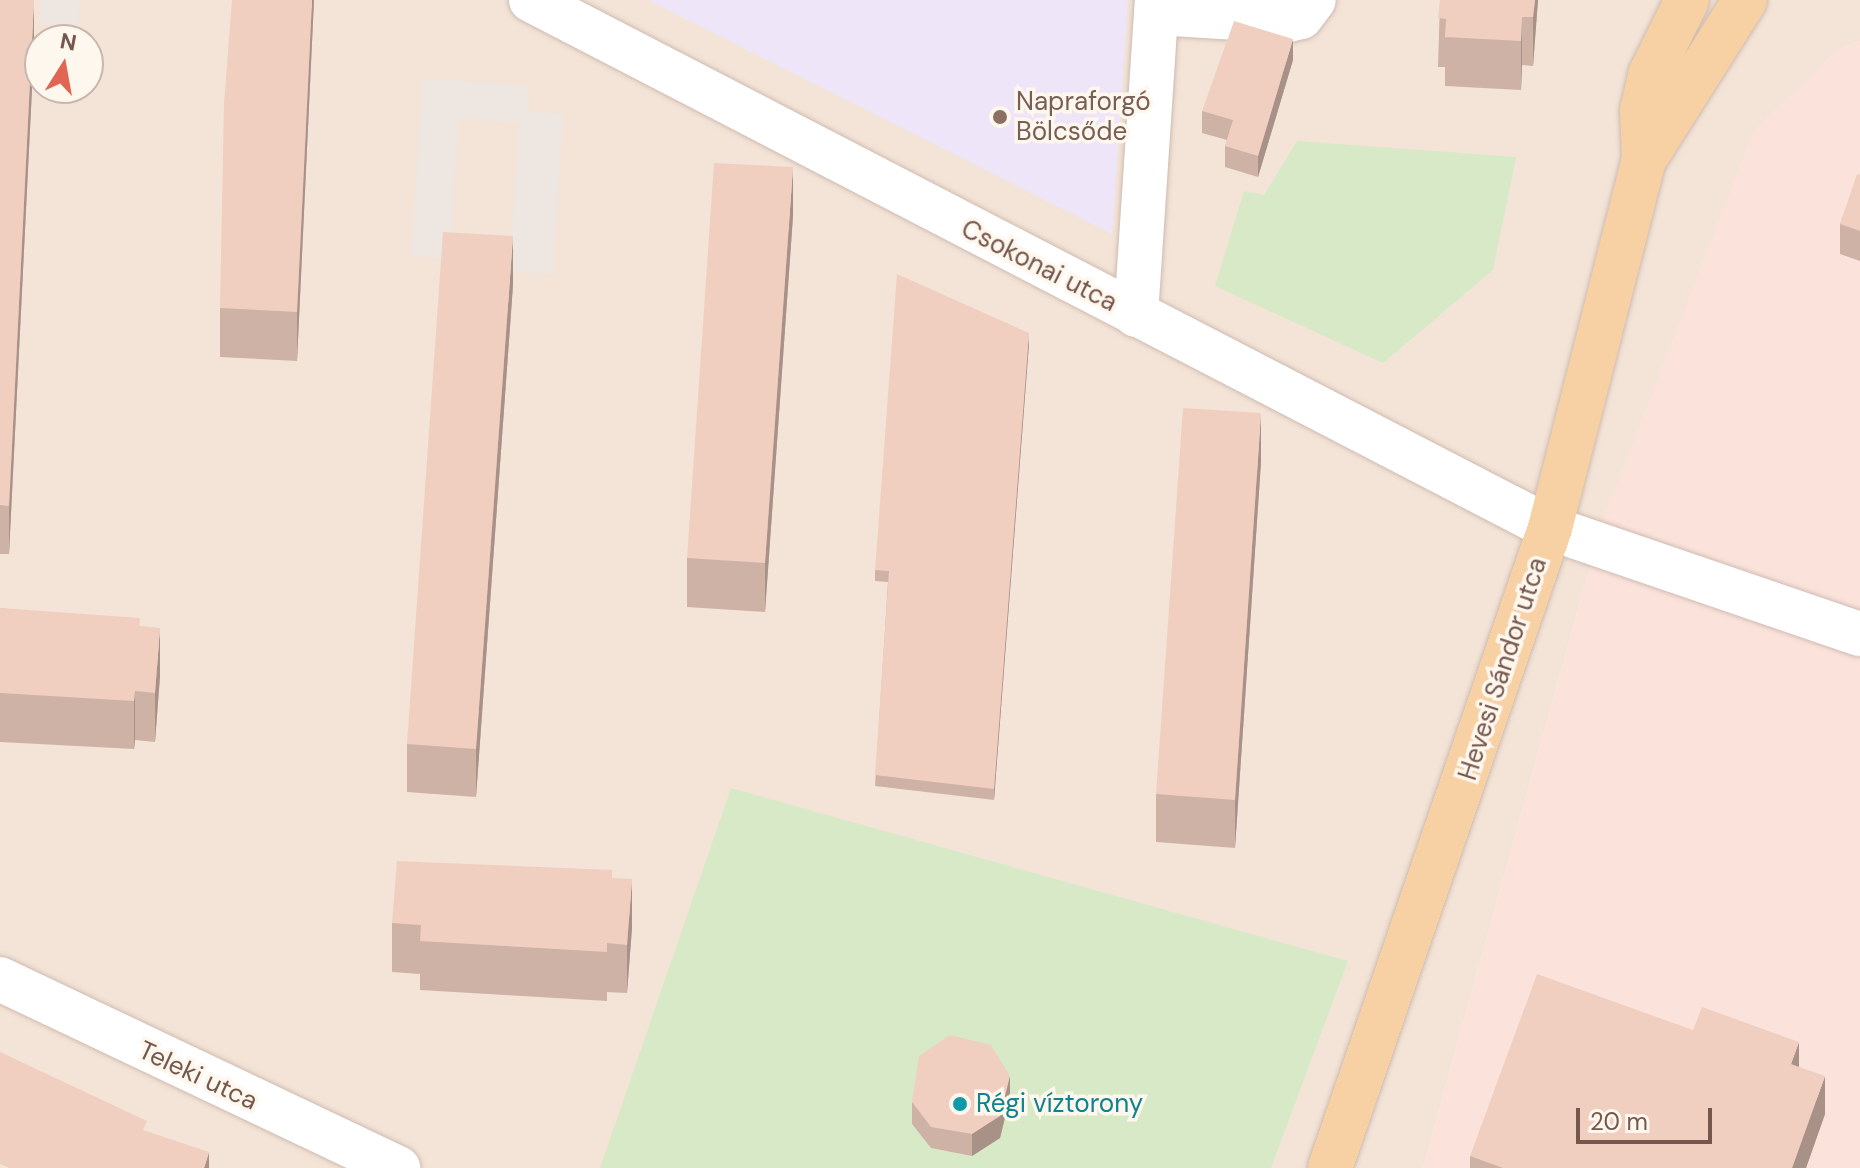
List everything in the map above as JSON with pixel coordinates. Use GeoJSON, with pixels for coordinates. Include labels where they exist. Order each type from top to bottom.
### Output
{"type":"FeatureCollection","features":[{"type":"Feature","properties":{"kind":"main road","name":"Hevesi Sándor utca"},"geometry":{"type":"LineString","coordinates":[[1330,1168],[1550,528],[1644,160],[1642,111],[1651,73],[1687,0]]}},
{"type":"Feature","properties":{"kind":"main road","name":"Hevesi Sándor utca"},"geometry":{"type":"LineString","coordinates":[[1644,160],[1745,0]]}},
{"type":"Feature","properties":{"kind":"street","name":"Csokonai utca"},"geometry":{"type":"LineString","coordinates":[[531,0],[574,11],[1136,315],[1550,528],[1860,634]]}},
{"type":"Feature","properties":{"kind":"street"},"geometry":{"type":"LineString","coordinates":[[1136,315],[1156,6],[1285,21],[1301,17],[1314,0]]}},
{"type":"Feature","properties":{"kind":"street","name":"Teleki utca"},"geometry":{"type":"LineString","coordinates":[[0,979],[398,1168]]}},
{"type":"Feature","properties":{"kind":"shaded area"},"geometry":{"type":"Polygon","coordinates":[[[0,0],[1860,0],[1860,41],[1837,50],[1602,523],[1423,1168],[0,1168],[0,0]]]}},
{"type":"Feature","properties":{"kind":"shaded area"},"geometry":{"type":"Polygon","coordinates":[[[41,0],[80,0],[78,24],[40,23],[41,0]]]}},
{"type":"Feature","properties":{"kind":"shaded area","name":"Napraforgó Bölcsőde"},"geometry":{"type":"Polygon","coordinates":[[[648,0],[1128,0],[1112,234],[648,0]]]}},
{"type":"Feature","properties":{"kind":"shaded area"},"geometry":{"type":"Polygon","coordinates":[[[1860,41],[1860,1168],[1423,1168],[1602,523],[1754,130],[1837,50],[1860,41]]]}},
{"type":"Feature","properties":{"kind":"shaded area"},"geometry":{"type":"Polygon","coordinates":[[[423,78],[529,86],[528,111],[563,114],[553,274],[509,272],[519,123],[459,119],[449,259],[411,256],[423,78]]]}},
{"type":"Feature","properties":{"kind":"green space"},"geometry":{"type":"Polygon","coordinates":[[[1297,141],[1516,157],[1493,270],[1383,363],[1215,286],[1244,191],[1264,195],[1297,141]]]}},
{"type":"Feature","properties":{"kind":"green space"},"geometry":{"type":"Polygon","coordinates":[[[731,788],[1348,961],[1271,1168],[600,1168],[731,788]]]}},
{"type":"Feature","properties":{"kind":"building"},"geometry":{"type":"Polygon","coordinates":[[[0,0],[34,0],[33,24],[24,24],[24,104],[29,104],[9,506],[0,505],[0,0]]]}},
{"type":"Feature","properties":{"kind":"building"},"geometry":{"type":"Polygon","coordinates":[[[232,0],[312,0],[297,312],[220,308],[224,104],[232,0]]]}},
{"type":"Feature","properties":{"kind":"building"},"geometry":{"type":"Polygon","coordinates":[[[1440,0],[1535,0],[1533,17],[1522,17],[1521,41],[1445,37],[1446,19],[1438,18],[1440,0]]]}},
{"type":"Feature","properties":{"kind":"building"},"geometry":{"type":"Polygon","coordinates":[[[1234,21],[1293,39],[1258,156],[1225,146],[1233,120],[1202,111],[1234,21]]]}},
{"type":"Feature","properties":{"kind":"building"},"geometry":{"type":"Polygon","coordinates":[[[714,163],[793,167],[765,563],[687,558],[714,163]]]}},
{"type":"Feature","properties":{"kind":"building"},"geometry":{"type":"Polygon","coordinates":[[[1857,174],[1860,175],[1860,231],[1840,224],[1857,174]]]}},
{"type":"Feature","properties":{"kind":"building"},"geometry":{"type":"Polygon","coordinates":[[[443,232],[513,236],[476,749],[407,744],[443,232]]]}},
{"type":"Feature","properties":{"kind":"building"},"geometry":{"type":"Polygon","coordinates":[[[897,274],[1029,333],[994,789],[875,775],[889,571],[875,570],[897,274]]]}},
{"type":"Feature","properties":{"kind":"building"},"geometry":{"type":"Polygon","coordinates":[[[1183,408],[1261,413],[1235,800],[1156,794],[1183,408]]]}},
{"type":"Feature","properties":{"kind":"building"},"geometry":{"type":"Polygon","coordinates":[[[0,608],[140,618],[139,626],[160,628],[155,693],[135,691],[134,701],[0,693],[0,608]]]}},
{"type":"Feature","properties":{"kind":"building"},"geometry":{"type":"Polygon","coordinates":[[[397,861],[612,870],[612,878],[632,879],[627,945],[607,943],[607,952],[420,941],[421,925],[392,923],[397,861]]]}},
{"type":"Feature","properties":{"kind":"building"},"geometry":{"type":"Polygon","coordinates":[[[1537,974],[1693,1030],[1702,1007],[1799,1042],[1791,1064],[1825,1076],[1792,1168],[1503,1168],[1470,1156],[1537,974]]]}},
{"type":"Feature","properties":{"kind":"building","name":"Régi víztorony"},"geometry":{"type":"Polygon","coordinates":[[[950,1035],[991,1045],[1010,1076],[1000,1116],[972,1134],[931,1127],[912,1102],[919,1056],[950,1035]]]}},
{"type":"Feature","properties":{"kind":"building"},"geometry":{"type":"Polygon","coordinates":[[[0,1052],[147,1121],[143,1130],[209,1152],[204,1168],[9,1168],[0,1164],[0,1052]]]}},
{"type":"Feature","properties":{"kind":"place","name":"Napraforgó Bölcsőde"},"geometry":{"type":"Point","coordinates":[1000,117]}},
{"type":"Feature","properties":{"kind":"place","name":"Régi víztorony"},"geometry":{"type":"Point","coordinates":[960,1104]}}]}
